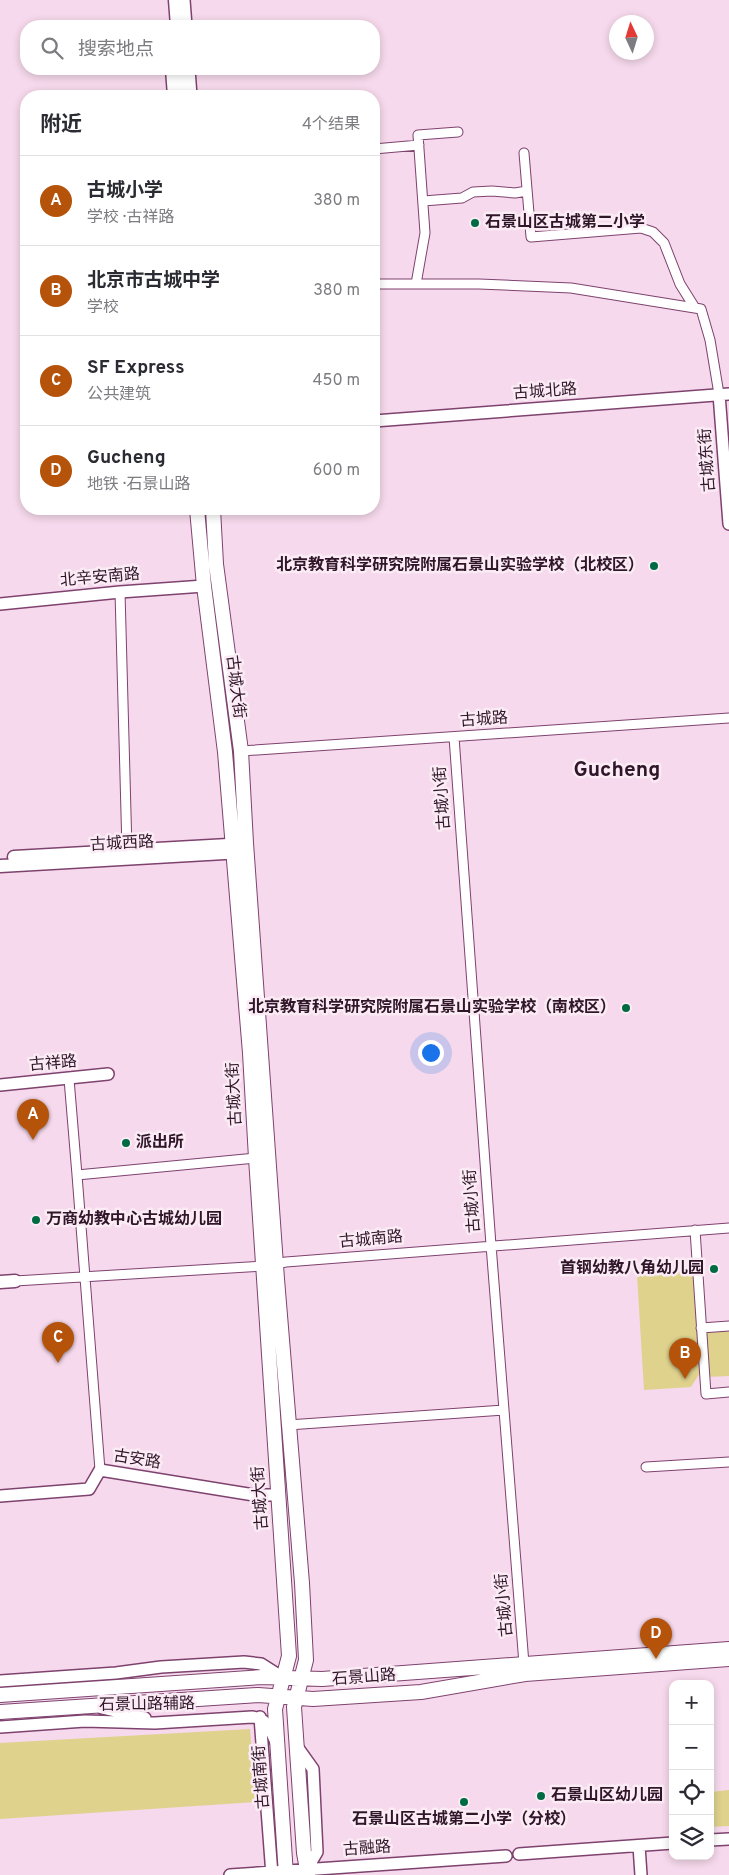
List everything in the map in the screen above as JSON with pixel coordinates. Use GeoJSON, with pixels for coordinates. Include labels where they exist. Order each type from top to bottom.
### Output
{"type":"FeatureCollection","features":[{"type":"Feature","properties":{"kind":"main road"},"geometry":{"type":"LineString","coordinates":[[167,0],[169,20]]}},
{"type":"Feature","properties":{"kind":"main road"},"geometry":{"type":"LineString","coordinates":[[175,0],[177,20]]}},
{"type":"Feature","properties":{"kind":"main road"},"geometry":{"type":"LineString","coordinates":[[172,75],[174,90]]}},
{"type":"Feature","properties":{"kind":"main road"},"geometry":{"type":"LineString","coordinates":[[181,75],[183,90]]}},
{"type":"Feature","properties":{"kind":"main road","name":"古城大街"},"geometry":{"type":"LineString","coordinates":[[198,515],[204,586],[240,848],[270,1265],[278,1495],[289,1656],[283,1678]]}},
{"type":"Feature","properties":{"kind":"main road","name":"古城大街"},"geometry":{"type":"LineString","coordinates":[[213,515],[216,564],[241,751],[240,848],[256,1158],[288,1425],[306,1660],[297,1698]]}},
{"type":"Feature","properties":{"kind":"main road","name":"古城西路"},"geometry":{"type":"LineString","coordinates":[[0,858],[127,850],[240,848]]}},
{"type":"Feature","properties":{"kind":"main road","name":"古城西路"},"geometry":{"type":"LineString","coordinates":[[0,866],[240,848]]}},
{"type":"Feature","properties":{"kind":"main road"},"geometry":{"type":"LineString","coordinates":[[0,1282],[15,1281]]}},
{"type":"Feature","properties":{"kind":"main road","name":"石景山路"},"geometry":{"type":"LineString","coordinates":[[283,1678],[322,1679],[729,1649]]}},
{"type":"Feature","properties":{"kind":"main road","name":"石景山路"},"geometry":{"type":"LineString","coordinates":[[0,1712],[258,1695],[313,1699],[421,1692],[525,1674],[729,1659]]}},
{"type":"Feature","properties":{"kind":"main road"},"geometry":{"type":"LineString","coordinates":[[0,1695],[262,1677],[283,1678]]}},
{"type":"Feature","properties":{"kind":"main road","name":"古城南街"},"geometry":{"type":"LineString","coordinates":[[283,1678],[275,1709],[286,1873]]}},
{"type":"Feature","properties":{"kind":"main road"},"geometry":{"type":"LineString","coordinates":[[297,1698],[294,1707],[304,1853],[308,1872]]}},
{"type":"Feature","properties":{"kind":"street"},"geometry":{"type":"LineString","coordinates":[[184,0],[186,20]]}},
{"type":"Feature","properties":{"kind":"street"},"geometry":{"type":"LineString","coordinates":[[189,75],[191,90]]}},
{"type":"Feature","properties":{"kind":"street"},"geometry":{"type":"LineString","coordinates":[[416,284],[425,233],[418,135],[458,132]]}},
{"type":"Feature","properties":{"kind":"street"},"geometry":{"type":"LineString","coordinates":[[380,148],[419,145]]}},
{"type":"Feature","properties":{"kind":"street"},"geometry":{"type":"LineString","coordinates":[[524,153],[531,238],[641,228],[653,232],[664,243],[680,284],[695,308]]}},
{"type":"Feature","properties":{"kind":"street"},"geometry":{"type":"LineString","coordinates":[[423,201],[462,198],[472,192],[515,193],[527,191]]}},
{"type":"Feature","properties":{"kind":"street"},"geometry":{"type":"LineString","coordinates":[[380,284],[571,288],[701,309],[724,394]]}},
{"type":"Feature","properties":{"kind":"street","name":"古城北路"},"geometry":{"type":"LineString","coordinates":[[380,421],[724,394]]}},
{"type":"Feature","properties":{"kind":"street","name":"古城东街"},"geometry":{"type":"LineString","coordinates":[[724,394],[729,524]]}},
{"type":"Feature","properties":{"kind":"street","name":"北辛安南路"},"geometry":{"type":"LineString","coordinates":[[0,604],[204,586]]}},
{"type":"Feature","properties":{"kind":"street"},"geometry":{"type":"LineString","coordinates":[[120,592],[127,850]]}},
{"type":"Feature","properties":{"kind":"street","name":"古城路"},"geometry":{"type":"LineString","coordinates":[[241,751],[729,718]]}},
{"type":"Feature","properties":{"kind":"street","name":"古城小街"},"geometry":{"type":"LineString","coordinates":[[454,737],[524,1664]]}},
{"type":"Feature","properties":{"kind":"street","name":"古祥路"},"geometry":{"type":"LineString","coordinates":[[0,1085],[108,1074]]}},
{"type":"Feature","properties":{"kind":"street"},"geometry":{"type":"LineString","coordinates":[[69,1079],[100,1470]]}},
{"type":"Feature","properties":{"kind":"street"},"geometry":{"type":"LineString","coordinates":[[76,1175],[256,1158]]}},
{"type":"Feature","properties":{"kind":"street","name":"古城南路"},"geometry":{"type":"LineString","coordinates":[[15,1281],[270,1265],[286,1262],[491,1245],[729,1228]]}},
{"type":"Feature","properties":{"kind":"street"},"geometry":{"type":"LineString","coordinates":[[695,1230],[706,1394],[729,1392]]}},
{"type":"Feature","properties":{"kind":"street"},"geometry":{"type":"LineString","coordinates":[[701,1328],[729,1326]]}},
{"type":"Feature","properties":{"kind":"street"},"geometry":{"type":"LineString","coordinates":[[288,1425],[504,1410]]}},
{"type":"Feature","properties":{"kind":"street"},"geometry":{"type":"LineString","coordinates":[[646,1467],[729,1462]]}},
{"type":"Feature","properties":{"kind":"street","name":"古安路"},"geometry":{"type":"LineString","coordinates":[[0,1496],[89,1489],[100,1470],[254,1495],[278,1495]]}},
{"type":"Feature","properties":{"kind":"street","name":"石景山路辅路"},"geometry":{"type":"LineString","coordinates":[[0,1681],[244,1662],[261,1664],[283,1678]]}},
{"type":"Feature","properties":{"kind":"street"},"geometry":{"type":"LineString","coordinates":[[95,1706],[146,1718],[177,1721]]}},
{"type":"Feature","properties":{"kind":"street"},"geometry":{"type":"LineString","coordinates":[[260,1717],[267,1722],[277,1745]]}},
{"type":"Feature","properties":{"kind":"street"},"geometry":{"type":"LineString","coordinates":[[260,1717],[272,1874]]}},
{"type":"Feature","properties":{"kind":"street","name":"石景山路辅路"},"geometry":{"type":"LineString","coordinates":[[0,1727],[85,1721],[155,1723],[260,1717]]}},
{"type":"Feature","properties":{"kind":"street"},"geometry":{"type":"LineString","coordinates":[[714,1840],[729,1839]]}},
{"type":"Feature","properties":{"kind":"street"},"geometry":{"type":"LineString","coordinates":[[519,1854],[669,1843]]}},
{"type":"Feature","properties":{"kind":"street"},"geometry":{"type":"LineString","coordinates":[[639,1846],[641,1875]]}},
{"type":"Feature","properties":{"kind":"street","name":"古融路"},"geometry":{"type":"LineString","coordinates":[[230,1875],[308,1872],[506,1856]]}},
{"type":"Feature","properties":{"kind":"shaded area"},"geometry":{"type":"Polygon","coordinates":[[[694,1271],[701,1371],[691,1387],[644,1390],[637,1275],[694,1271]]]}},
{"type":"Feature","properties":{"kind":"shaded area"},"geometry":{"type":"Polygon","coordinates":[[[729,1330],[729,1376],[706,1377],[703,1332],[729,1330]]]}},
{"type":"Feature","properties":{"kind":"shaded area"},"geometry":{"type":"Polygon","coordinates":[[[250,1729],[256,1802],[0,1819],[0,1743],[250,1729]]]}},
{"type":"Feature","properties":{"kind":"shaded area"},"geometry":{"type":"Polygon","coordinates":[[[729,1790],[729,1826],[714,1827],[714,1792],[729,1790]]]}},
{"type":"Feature","properties":{"kind":"place","name":"石景山区古城第二小学"},"geometry":{"type":"Point","coordinates":[475,223]}},
{"type":"Feature","properties":{"kind":"place","name":"北京教育科学研究院附属石景山实验学校（北校区）"},"geometry":{"type":"Point","coordinates":[654,566]}},
{"type":"Feature","properties":{"kind":"place","name":"北京教育科学研究院附属石景山实验学校（南校区）"},"geometry":{"type":"Point","coordinates":[626,1008]}},
{"type":"Feature","properties":{"kind":"place","name":"古城小学"},"geometry":{"type":"Point","coordinates":[33,1140]}},
{"type":"Feature","properties":{"kind":"place","name":"派出所"},"geometry":{"type":"Point","coordinates":[126,1143]}},
{"type":"Feature","properties":{"kind":"place","name":"万商幼教中心古城幼儿园"},"geometry":{"type":"Point","coordinates":[36,1220]}},
{"type":"Feature","properties":{"kind":"place","name":"首钢幼教八角幼儿园"},"geometry":{"type":"Point","coordinates":[714,1269]}},
{"type":"Feature","properties":{"kind":"place","name":"SF Express"},"geometry":{"type":"Point","coordinates":[58,1363]}},
{"type":"Feature","properties":{"kind":"place","name":"北京市古城中学"},"geometry":{"type":"Point","coordinates":[685,1379]}},
{"type":"Feature","properties":{"kind":"place","name":"Gucheng"},"geometry":{"type":"Point","coordinates":[656,1659]}},
{"type":"Feature","properties":{"kind":"place","name":"石景山区幼儿园"},"geometry":{"type":"Point","coordinates":[541,1796]}},
{"type":"Feature","properties":{"kind":"place","name":"石景山区古城第二小学（分校）"},"geometry":{"type":"Point","coordinates":[464,1802]}},
{"type":"Feature","properties":{"kind":"district","name":"Gucheng"},"geometry":{"type":"Point","coordinates":[617,770]}}]}
